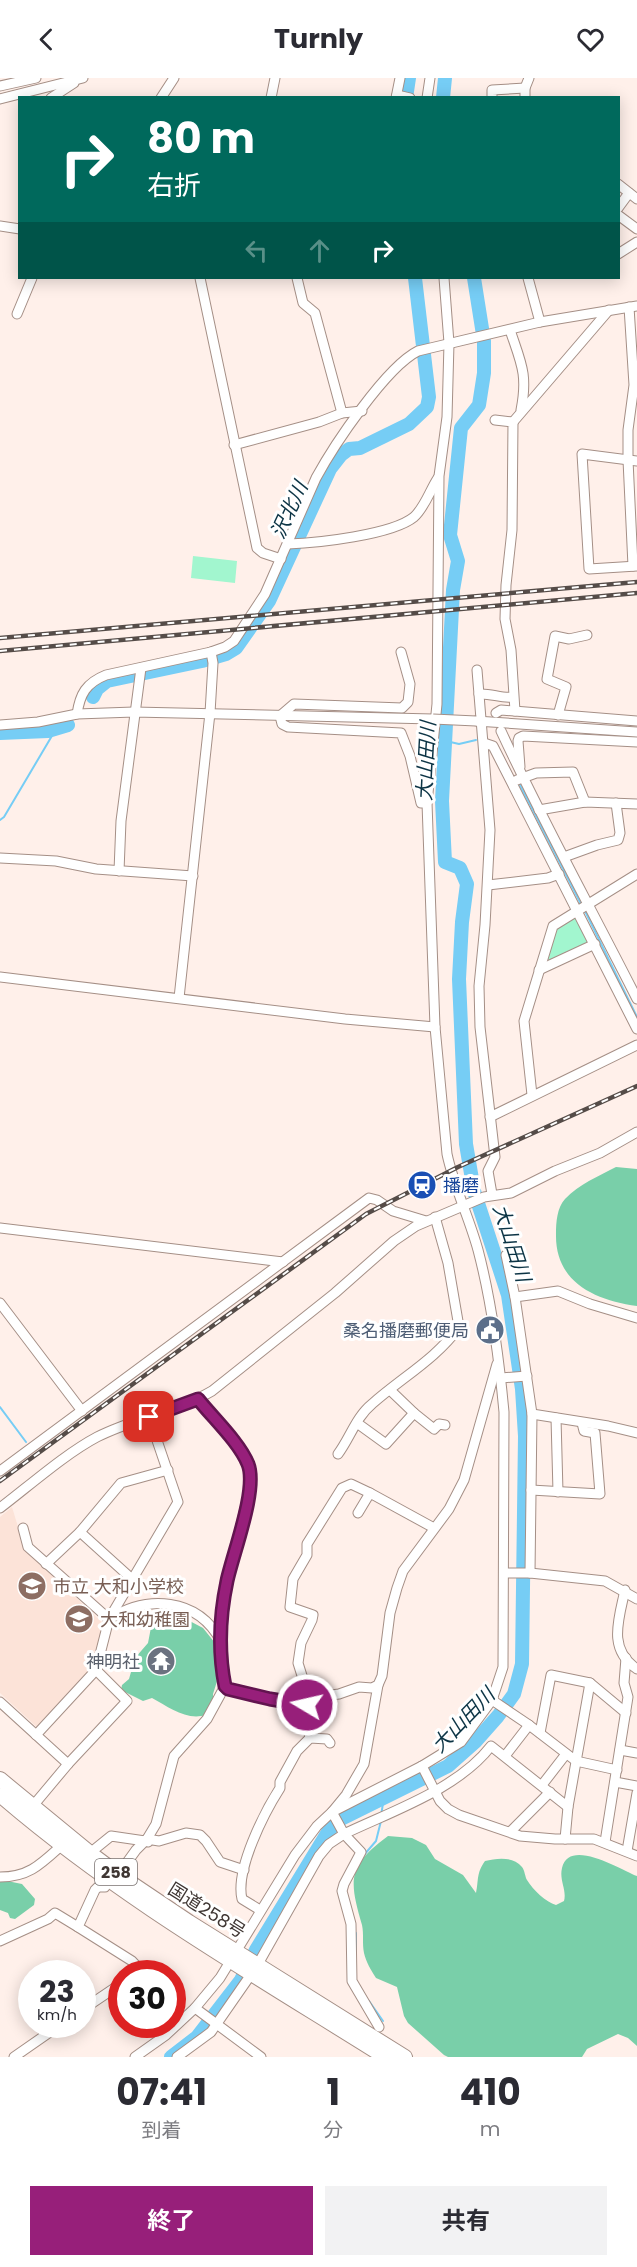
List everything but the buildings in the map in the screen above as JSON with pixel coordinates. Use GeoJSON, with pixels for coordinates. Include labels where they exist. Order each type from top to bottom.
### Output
{"type":"FeatureCollection","features":[{"type":"Feature","properties":{"kind":"highway","name":"国道258号"},"geometry":{"type":"LineString","coordinates":[[0,1779],[90,1853],[124,1873],[235,1956],[405,2057]]}},
{"type":"Feature","properties":{"kind":"highway","name":"国道258号"},"geometry":{"type":"LineString","coordinates":[[0,1795],[103,1877],[177,1928],[235,1956]]}},
{"type":"Feature","properties":{"kind":"highway","name":"国道258号"},"geometry":{"type":"LineString","coordinates":[[253,1967],[385,2057]]}},
{"type":"Feature","properties":{"kind":"street"},"geometry":{"type":"LineString","coordinates":[[0,87],[36,78]]}},
{"type":"Feature","properties":{"kind":"street"},"geometry":{"type":"LineString","coordinates":[[162,96],[174,78]]}},
{"type":"Feature","properties":{"kind":"street"},"geometry":{"type":"LineString","coordinates":[[272,96],[275,78]]}},
{"type":"Feature","properties":{"kind":"street"},"geometry":{"type":"LineString","coordinates":[[399,78],[403,96]]}},
{"type":"Feature","properties":{"kind":"street"},"geometry":{"type":"LineString","coordinates":[[427,96],[430,78]]}},
{"type":"Feature","properties":{"kind":"street"},"geometry":{"type":"LineString","coordinates":[[492,96],[492,90],[525,93],[529,78]]}},
{"type":"Feature","properties":{"kind":"street"},"geometry":{"type":"LineString","coordinates":[[54,96],[80,79]]}},
{"type":"Feature","properties":{"kind":"street"},"geometry":{"type":"LineString","coordinates":[[0,99],[80,79]]}},
{"type":"Feature","properties":{"kind":"street"},"geometry":{"type":"LineString","coordinates":[[620,186],[633,196],[620,206]]}},
{"type":"Feature","properties":{"kind":"street"},"geometry":{"type":"LineString","coordinates":[[620,217],[637,230]]}},
{"type":"Feature","properties":{"kind":"street"},"geometry":{"type":"LineString","coordinates":[[0,226],[18,229]]}},
{"type":"Feature","properties":{"kind":"street"},"geometry":{"type":"LineString","coordinates":[[620,253],[637,242]]}},
{"type":"Feature","properties":{"kind":"street"},"geometry":{"type":"LineString","coordinates":[[17,314],[32,279]]}},
{"type":"Feature","properties":{"kind":"street"},"geometry":{"type":"LineString","coordinates":[[200,279],[257,548],[259,551],[281,559]]}},
{"type":"Feature","properties":{"kind":"street"},"geometry":{"type":"LineString","coordinates":[[297,279],[303,303],[315,313],[342,413]]}},
{"type":"Feature","properties":{"kind":"street"},"geometry":{"type":"LineString","coordinates":[[332,1812],[422,1766],[461,1742],[495,1702],[503,1667],[507,1573],[503,1378],[488,1292],[477,1248],[447,1154],[435,1027],[427,803],[437,704],[439,476],[447,417],[449,343],[444,279]]}},
{"type":"Feature","properties":{"kind":"street"},"geometry":{"type":"LineString","coordinates":[[528,279],[540,322]]}},
{"type":"Feature","properties":{"kind":"street"},"geometry":{"type":"LineString","coordinates":[[77,714],[80,696],[94,680],[106,675],[140,672],[212,657],[234,641],[265,594],[281,559],[294,544],[316,478],[326,461],[398,365],[423,350],[540,322],[633,307],[635,363],[632,460],[635,566],[589,569],[582,454],[632,460]]}},
{"type":"Feature","properties":{"kind":"street"},"geometry":{"type":"LineString","coordinates":[[515,711],[511,650],[505,619],[512,530],[513,422],[609,310]]}},
{"type":"Feature","properties":{"kind":"street"},"geometry":{"type":"LineString","coordinates":[[510,330],[524,376],[520,412]]}},
{"type":"Feature","properties":{"kind":"street"},"geometry":{"type":"LineString","coordinates":[[234,445],[319,422],[342,413],[362,411]]}},
{"type":"Feature","properties":{"kind":"street"},"geometry":{"type":"LineString","coordinates":[[495,420],[513,422]]}},
{"type":"Feature","properties":{"kind":"street"},"geometry":{"type":"LineString","coordinates":[[294,544],[351,537],[400,526],[422,508],[439,476]]}},
{"type":"Feature","properties":{"kind":"street"},"geometry":{"type":"LineString","coordinates":[[558,715],[566,687],[547,679],[555,636],[569,639],[586,635]]}},
{"type":"Feature","properties":{"kind":"street"},"geometry":{"type":"LineString","coordinates":[[280,716],[294,704],[402,708],[408,702],[410,684],[401,652]]}},
{"type":"Feature","properties":{"kind":"street"},"geometry":{"type":"LineString","coordinates":[[179,998],[210,713],[212,657]]}},
{"type":"Feature","properties":{"kind":"street"},"geometry":{"type":"LineString","coordinates":[[477,670],[478,721],[484,742],[490,830],[488,885],[479,986],[481,1044],[495,1157],[488,1171],[488,1195]]}},
{"type":"Feature","properties":{"kind":"street"},"geometry":{"type":"LineString","coordinates":[[119,871],[121,821],[140,672]]}},
{"type":"Feature","properties":{"kind":"street"},"geometry":{"type":"LineString","coordinates":[[479,694],[491,693],[507,698],[513,697]]}},
{"type":"Feature","properties":{"kind":"street"},"geometry":{"type":"LineString","coordinates":[[496,713],[501,710],[637,721]]}},
{"type":"Feature","properties":{"kind":"street"},"geometry":{"type":"LineString","coordinates":[[0,725],[38,722],[77,714],[134,712],[433,719],[637,732]]}},
{"type":"Feature","properties":{"kind":"street"},"geometry":{"type":"LineString","coordinates":[[280,716],[282,724],[288,727],[401,733],[410,756],[421,803],[427,803]]}},
{"type":"Feature","properties":{"kind":"street"},"geometry":{"type":"LineString","coordinates":[[501,731],[521,775],[564,856],[595,944],[637,1029]]}},
{"type":"Feature","properties":{"kind":"street"},"geometry":{"type":"LineString","coordinates":[[521,775],[518,741],[523,736],[637,742]]}},
{"type":"Feature","properties":{"kind":"street"},"geometry":{"type":"LineString","coordinates":[[484,742],[493,746],[559,874],[583,907],[637,999]]}},
{"type":"Feature","properties":{"kind":"street"},"geometry":{"type":"LineString","coordinates":[[512,783],[521,775],[573,772],[585,802]]}},
{"type":"Feature","properties":{"kind":"street"},"geometry":{"type":"LineString","coordinates":[[540,810],[585,802],[637,804]]}},
{"type":"Feature","properties":{"kind":"street"},"geometry":{"type":"LineString","coordinates":[[564,856],[618,840],[620,833],[616,803]]}},
{"type":"Feature","properties":{"kind":"street"},"geometry":{"type":"LineString","coordinates":[[0,858],[56,861],[96,869],[193,876]]}},
{"type":"Feature","properties":{"kind":"street"},"geometry":{"type":"LineString","coordinates":[[488,885],[537,880],[559,874]]}},
{"type":"Feature","properties":{"kind":"street"},"geometry":{"type":"LineString","coordinates":[[532,1095],[524,1021],[553,926],[637,874]]}},
{"type":"Feature","properties":{"kind":"street"},"geometry":{"type":"LineString","coordinates":[[539,970],[595,944]]}},
{"type":"Feature","properties":{"kind":"street"},"geometry":{"type":"LineString","coordinates":[[0,977],[345,1019],[435,1027]]}},
{"type":"Feature","properties":{"kind":"street"},"geometry":{"type":"LineString","coordinates":[[490,1116],[637,1045]]}},
{"type":"Feature","properties":{"kind":"street"},"geometry":{"type":"LineString","coordinates":[[0,1508],[94,1438],[123,1425],[198,1399],[237,1372],[335,1293],[394,1240],[430,1219],[488,1195],[511,1193],[555,1171],[600,1153],[637,1132]]}},
{"type":"Feature","properties":{"kind":"street"},"geometry":{"type":"LineString","coordinates":[[0,1471],[369,1198],[377,1200],[393,1211],[430,1219]]}},
{"type":"Feature","properties":{"kind":"street"},"geometry":{"type":"LineString","coordinates":[[338,1454],[372,1404],[414,1369],[436,1355],[459,1327],[448,1263],[430,1219]]}},
{"type":"Feature","properties":{"kind":"street"},"geometry":{"type":"LineString","coordinates":[[0,1228],[283,1262]]}},
{"type":"Feature","properties":{"kind":"street"},"geometry":{"type":"LineString","coordinates":[[506,1255],[515,1297],[532,1414],[528,1573]]}},
{"type":"Feature","properties":{"kind":"street"},"geometry":{"type":"LineString","coordinates":[[515,1297],[558,1291],[590,1304],[637,1318]]}},
{"type":"Feature","properties":{"kind":"street"},"geometry":{"type":"LineString","coordinates":[[0,1303],[82,1411]]}},
{"type":"Feature","properties":{"kind":"street"},"geometry":{"type":"LineString","coordinates":[[186,2013],[195,2008],[235,1956],[260,1910],[306,1840],[316,1826],[346,1795],[364,1764],[378,1685],[382,1676],[390,1613],[397,1588],[403,1571],[449,1509],[464,1480],[498,1359]]}},
{"type":"Feature","properties":{"kind":"street"},"geometry":{"type":"LineString","coordinates":[[503,1378],[525,1376]]}},
{"type":"Feature","properties":{"kind":"street"},"geometry":{"type":"LineString","coordinates":[[390,1390],[434,1429],[439,1424],[445,1425]]}},
{"type":"Feature","properties":{"kind":"street"},"geometry":{"type":"LineString","coordinates":[[146,1840],[156,1824],[174,1756],[207,1719],[225,1686],[221,1641],[222,1611],[251,1480],[248,1462],[198,1399]]}},
{"type":"Feature","properties":{"kind":"street"},"geometry":{"type":"LineString","coordinates":[[357,1423],[386,1444],[414,1413]]}},
{"type":"Feature","properties":{"kind":"street"},"geometry":{"type":"LineString","coordinates":[[532,1414],[637,1433]]}},
{"type":"Feature","properties":{"kind":"street"},"geometry":{"type":"LineString","coordinates":[[36,1735],[96,1670],[109,1619],[178,1502],[149,1417]]}},
{"type":"Feature","properties":{"kind":"street"},"geometry":{"type":"LineString","coordinates":[[556,1418],[558,1492]]}},
{"type":"Feature","properties":{"kind":"street"},"geometry":{"type":"LineString","coordinates":[[531,1490],[600,1494],[595,1433],[584,1431],[582,1423]]}},
{"type":"Feature","properties":{"kind":"street"},"geometry":{"type":"LineString","coordinates":[[46,1564],[80,1532],[121,1483],[168,1470]]}},
{"type":"Feature","properties":{"kind":"street"},"geometry":{"type":"LineString","coordinates":[[310,1738],[306,1718],[308,1702],[297,1663],[301,1642],[313,1615],[290,1607],[295,1574],[307,1555],[307,1544],[342,1488],[351,1484],[434,1528]]}},
{"type":"Feature","properties":{"kind":"street"},"geometry":{"type":"LineString","coordinates":[[358,1513],[370,1493]]}},
{"type":"Feature","properties":{"kind":"street"},"geometry":{"type":"LineString","coordinates":[[23,1528],[28,1547],[109,1619]]}},
{"type":"Feature","properties":{"kind":"street"},"geometry":{"type":"LineString","coordinates":[[80,1532],[132,1580]]}},
{"type":"Feature","properties":{"kind":"street"},"geometry":{"type":"LineString","coordinates":[[507,1573],[605,1581],[625,1590],[637,1599]]}},
{"type":"Feature","properties":{"kind":"street"},"geometry":{"type":"LineString","coordinates":[[625,1590],[616,1634],[617,1642],[626,1658],[637,1669]]}},
{"type":"Feature","properties":{"kind":"street"},"geometry":{"type":"LineString","coordinates":[[109,1619],[132,1606],[176,1604],[208,1625],[221,1641]]}},
{"type":"Feature","properties":{"kind":"street"},"geometry":{"type":"LineString","coordinates":[[605,1842],[628,1698],[624,1683],[626,1658]]}},
{"type":"Feature","properties":{"kind":"street"},"geometry":{"type":"LineString","coordinates":[[32,1807],[68,1764],[127,1701],[96,1670]]}},
{"type":"Feature","properties":{"kind":"street"},"geometry":{"type":"LineString","coordinates":[[540,1733],[551,1675],[591,1683],[626,1713]]}},
{"type":"Feature","properties":{"kind":"street"},"geometry":{"type":"LineString","coordinates":[[565,1839],[568,1807],[591,1683]]}},
{"type":"Feature","properties":{"kind":"street"},"geometry":{"type":"LineString","coordinates":[[225,1686],[228,1689],[270,1699],[308,1702],[322,1694],[339,1694],[359,1687],[372,1688],[378,1685]]}},
{"type":"Feature","properties":{"kind":"street"},"geometry":{"type":"LineString","coordinates":[[0,1702],[68,1764]]}},
{"type":"Feature","properties":{"kind":"street"},"geometry":{"type":"LineString","coordinates":[[495,1702],[576,1761],[617,1770]]}},
{"type":"Feature","properties":{"kind":"street"},"geometry":{"type":"LineString","coordinates":[[505,1756],[529,1725]]}},
{"type":"Feature","properties":{"kind":"street"},"geometry":{"type":"LineString","coordinates":[[260,1910],[242,1899],[240,1883],[255,1838],[297,1751],[310,1738],[327,1739],[330,1743]]}},
{"type":"Feature","properties":{"kind":"street"},"geometry":{"type":"LineString","coordinates":[[177,2057],[211,2032],[253,1967],[319,1856],[329,1844],[344,1834],[449,1783],[491,1746],[568,1807]]}},
{"type":"Feature","properties":{"kind":"street"},"geometry":{"type":"LineString","coordinates":[[620,1750],[637,1753]]}},
{"type":"Feature","properties":{"kind":"street"},"geometry":{"type":"LineString","coordinates":[[542,1785],[566,1754]]}},
{"type":"Feature","properties":{"kind":"street"},"geometry":{"type":"LineString","coordinates":[[422,1766],[434,1790],[448,1809],[459,1815],[530,1837],[594,1839],[637,1856]]}},
{"type":"Feature","properties":{"kind":"street"},"geometry":{"type":"LineString","coordinates":[[615,1782],[637,1786]]}},
{"type":"Feature","properties":{"kind":"street"},"geometry":{"type":"LineString","coordinates":[[511,1832],[550,1792]]}},
{"type":"Feature","properties":{"kind":"street"},"geometry":{"type":"LineString","coordinates":[[627,1851],[637,1793]]}},
{"type":"Feature","properties":{"kind":"street"},"geometry":{"type":"LineString","coordinates":[[332,1812],[344,1834],[361,1852],[342,1891],[351,1924],[352,1981],[379,2027]]}},
{"type":"Feature","properties":{"kind":"street"},"geometry":{"type":"LineString","coordinates":[[90,1853],[111,1836],[159,1841],[186,1833],[200,1835],[206,1840],[220,1862],[244,1870]]}},
{"type":"Feature","properties":{"kind":"street"},"geometry":{"type":"LineString","coordinates":[[124,1873],[149,1843],[146,1840]]}},
{"type":"Feature","properties":{"kind":"street"},"geometry":{"type":"LineString","coordinates":[[0,1877],[15,1877],[33,1870],[62,1845]]}},
{"type":"Feature","properties":{"kind":"street"},"geometry":{"type":"LineString","coordinates":[[78,1928],[96,1890],[98,1887],[105,1887]]}},
{"type":"Feature","properties":{"kind":"street"},"geometry":{"type":"LineString","coordinates":[[0,1941],[48,1919],[55,1913],[123,1960]]}},
{"type":"Feature","properties":{"kind":"street"},"geometry":{"type":"LineString","coordinates":[[195,2008],[261,2057]]}},
{"type":"Feature","properties":{"kind":"street"},"geometry":{"type":"LineString","coordinates":[[14,2057],[41,2038]]}},
{"type":"Feature","properties":{"kind":"street"},"geometry":{"type":"LineString","coordinates":[[135,2057],[156,2038]]}},
{"type":"Feature","properties":{"kind":"street"},"geometry":{"type":"LineString","coordinates":[[243,2057],[251,2051]]}},
{"type":"Feature","properties":{"kind":"shaded area","name":"市立 大和小学校"},"geometry":{"type":"Polygon","coordinates":[[[12,1507],[25,1550],[104,1624],[93,1668],[39,1729],[0,1693],[0,1517],[12,1507]]]}},
{"type":"Feature","properties":{"kind":"green space"},"geometry":{"type":"Polygon","coordinates":[[[193,556],[237,561],[235,583],[191,578],[193,556]]]}},
{"type":"Feature","properties":{"kind":"green space"},"geometry":{"type":"Polygon","coordinates":[[[574,915],[588,943],[548,964],[546,961],[554,929],[574,915]]]}},
{"type":"Feature","properties":{"kind":"green space"},"geometry":{"type":"Polygon","coordinates":[[[616,1167],[637,1169],[637,1306],[606,1299],[580,1286],[562,1265],[557,1251],[557,1220],[562,1203],[583,1185],[616,1167]]]}},
{"type":"Feature","properties":{"kind":"green space"},"geometry":{"type":"Polygon","coordinates":[[[165,1608],[203,1628],[215,1643],[219,1675],[213,1694],[213,1703],[206,1715],[185,1715],[152,1698],[143,1701],[121,1690],[122,1685],[129,1679],[135,1658],[148,1643],[153,1617],[165,1608]]]}},
{"type":"Feature","properties":{"kind":"green space"},"geometry":{"type":"Polygon","coordinates":[[[388,1836],[412,1838],[426,1845],[435,1859],[463,1875],[476,1893],[482,1866],[485,1861],[495,1859],[510,1859],[518,1863],[533,1888],[556,1905],[564,1901],[562,1868],[567,1859],[574,1855],[596,1858],[637,1876],[637,2046],[628,2038],[618,2034],[587,2049],[582,2057],[448,2057],[444,2055],[408,2023],[397,1987],[376,1978],[364,1953],[363,1928],[355,1896],[355,1875],[358,1865],[365,1856],[388,1836]]]}},
{"type":"Feature","properties":{"kind":"green space"},"geometry":{"type":"Polygon","coordinates":[[[0,1877],[2,1880],[22,1884],[35,1899],[34,1905],[15,1919],[0,1910],[0,1877]]]}},
{"type":"Feature","properties":{"kind":"waterway","name":"沢北川"},"geometry":{"type":"LineString","coordinates":[[406,96],[409,78]]}},
{"type":"Feature","properties":{"kind":"waterway","name":"大山田川"},"geometry":{"type":"LineString","coordinates":[[443,96],[445,78]]}},
{"type":"Feature","properties":{"kind":"waterway","name":"沢北川"},"geometry":{"type":"LineString","coordinates":[[93,697],[97,689],[107,681],[202,661],[226,654],[236,648],[269,601],[330,469],[341,455],[349,449],[360,448],[409,424],[427,407],[429,397],[415,279]]}},
{"type":"Feature","properties":{"kind":"waterway","name":"大山田川"},"geometry":{"type":"LineString","coordinates":[[171,2057],[197,2037],[241,1980],[256,1950],[337,1821],[448,1766],[475,1742],[514,1694],[522,1664],[525,1436],[522,1389],[508,1295],[474,1191],[466,1144],[459,979],[467,884],[460,868],[445,862],[442,801],[453,590],[458,561],[450,535],[461,428],[479,405],[484,373],[484,341],[474,279]]}},
{"type":"Feature","properties":{"kind":"waterway","name":"沢北川"},"geometry":{"type":"LineString","coordinates":[[0,733],[48,731],[68,725]]}},
{"type":"Feature","properties":{"kind":"waterway"},"geometry":{"type":"LineString","coordinates":[[0,820],[4,817],[56,729]]}},
{"type":"Feature","properties":{"kind":"waterway"},"geometry":{"type":"LineString","coordinates":[[446,741],[459,744],[476,740]]}},
{"type":"Feature","properties":{"kind":"waterway"},"geometry":{"type":"LineString","coordinates":[[520,785],[581,904]]}},
{"type":"Feature","properties":{"kind":"waterway"},"geometry":{"type":"LineString","coordinates":[[584,909],[637,1017]]}},
{"type":"Feature","properties":{"kind":"waterway"},"geometry":{"type":"LineString","coordinates":[[0,1407],[26,1442]]}},
{"type":"Feature","properties":{"kind":"waterway"},"geometry":{"type":"LineString","coordinates":[[381,1816],[384,1797]]}},
{"type":"Feature","properties":{"kind":"waterway"},"geometry":{"type":"LineString","coordinates":[[364,1855],[376,1841],[381,1821]]}},
{"type":"Feature","properties":{"kind":"waterway"},"geometry":{"type":"LineString","coordinates":[[356,1933],[356,1969]]}},
{"type":"Feature","properties":{"kind":"waterway"},"geometry":{"type":"LineString","coordinates":[[369,2001],[383,2021]]}},
{"type":"Feature","properties":{"kind":"railway"},"geometry":{"type":"LineString","coordinates":[[0,638],[637,582]]}},
{"type":"Feature","properties":{"kind":"railway"},"geometry":{"type":"LineString","coordinates":[[0,651],[637,593]]}},
{"type":"Feature","properties":{"kind":"railway"},"geometry":{"type":"LineString","coordinates":[[0,1481],[366,1214],[458,1167],[637,1086]]}},
{"type":"Feature","properties":{"kind":"place","name":"播磨"},"geometry":{"type":"Point","coordinates":[422,1185]}},
{"type":"Feature","properties":{"kind":"place","name":"桑名播磨郵便局"},"geometry":{"type":"Point","coordinates":[490,1330]}},
{"type":"Feature","properties":{"kind":"place","name":"市立 大和小学校"},"geometry":{"type":"Point","coordinates":[32,1586]}},
{"type":"Feature","properties":{"kind":"place","name":"大和幼稚園"},"geometry":{"type":"Point","coordinates":[79,1619]}},
{"type":"Feature","properties":{"kind":"place","name":"神明社"},"geometry":{"type":"Point","coordinates":[161,1661]}},
{"type":"Feature","properties":{"kind":"route"},"geometry":{"type":"LineString","coordinates":[[149,1417],[198,1399],[248,1462],[251,1480],[222,1611],[221,1655],[225,1686],[228,1689],[270,1699],[307,1705]]}}]}
